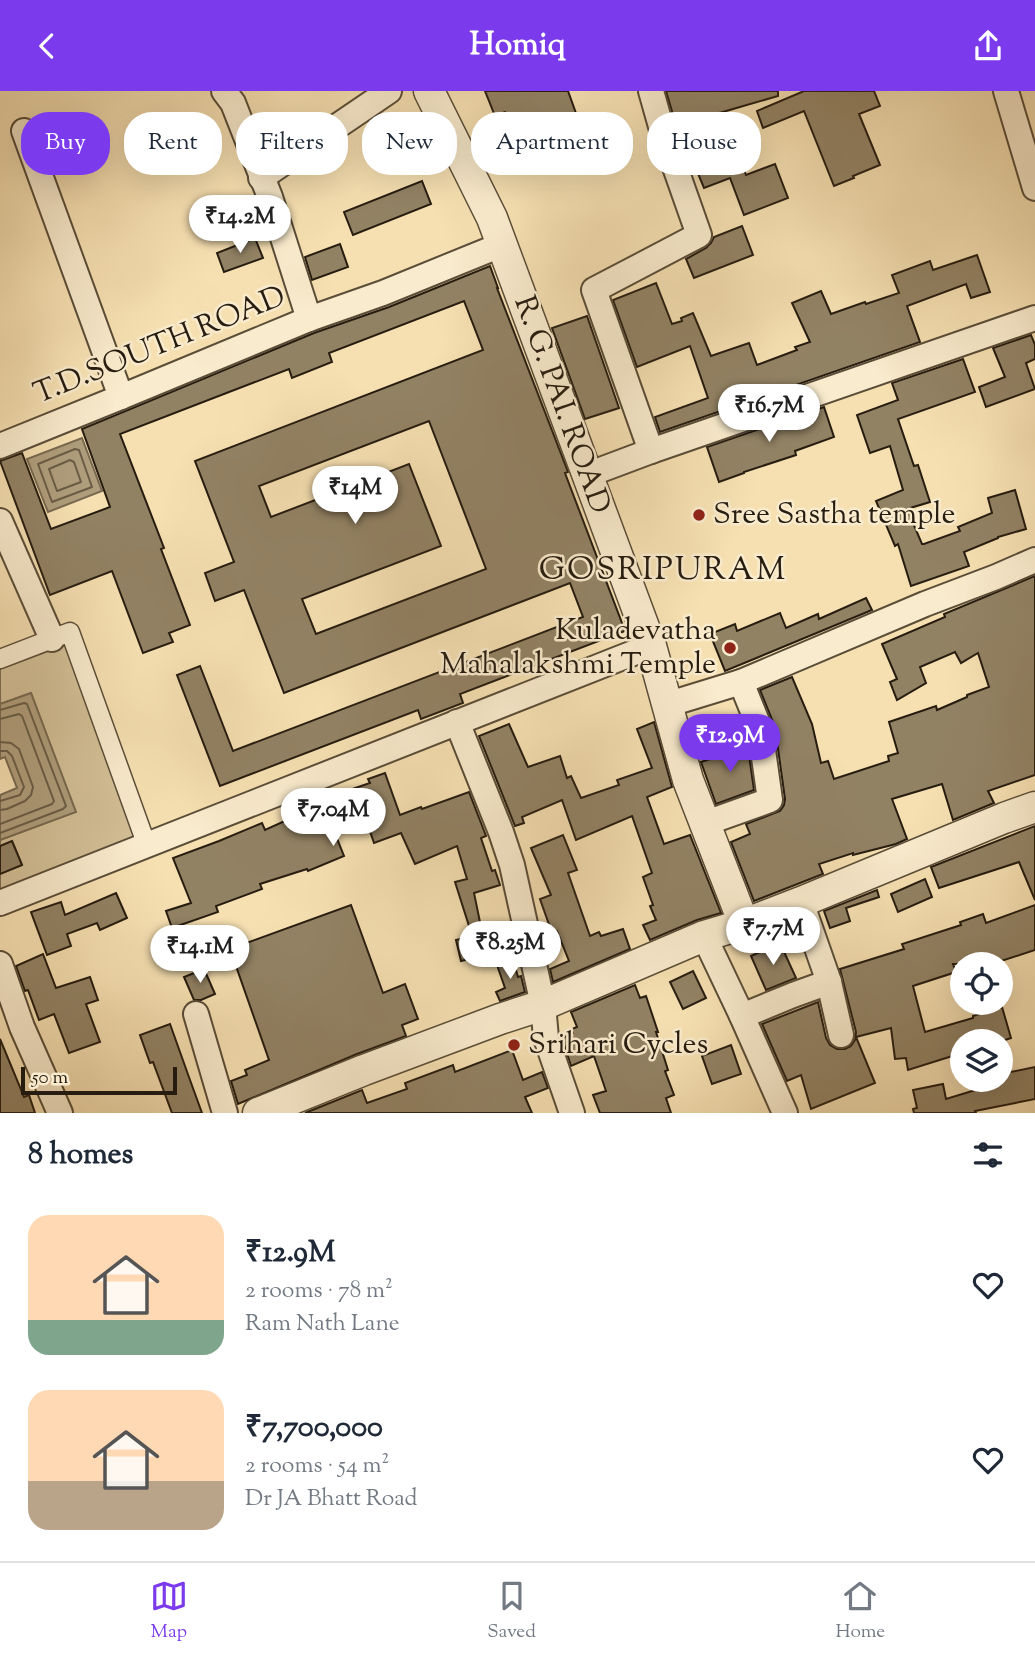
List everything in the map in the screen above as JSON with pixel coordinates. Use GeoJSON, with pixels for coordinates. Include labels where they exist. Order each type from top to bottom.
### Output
{"type":"FeatureCollection","features":[{"type":"Feature","properties":{"kind":"street"},"geometry":{"type":"LineString","coordinates":[[261,178],[389,91]]}},
{"type":"Feature","properties":{"kind":"street","name":"R. G. PAI. ROAD"},"geometry":{"type":"LineString","coordinates":[[429,91],[492,218],[651,646],[688,780],[744,924]]}},
{"type":"Feature","properties":{"kind":"street"},"geometry":{"type":"LineString","coordinates":[[651,91],[699,235],[594,290],[651,451]]}},
{"type":"Feature","properties":{"kind":"street"},"geometry":{"type":"LineString","coordinates":[[1006,91],[1035,188]]}},
{"type":"Feature","properties":{"kind":"street"},"geometry":{"type":"LineString","coordinates":[[228,97],[270,197],[309,319]]}},
{"type":"Feature","properties":{"kind":"street"},"geometry":{"type":"LineString","coordinates":[[40,175],[121,397]]}},
{"type":"Feature","properties":{"kind":"street","name":"T.D.SOUTH ROAD"},"geometry":{"type":"LineString","coordinates":[[0,446],[309,319],[383,293],[501,245]]}},
{"type":"Feature","properties":{"kind":"street"},"geometry":{"type":"LineString","coordinates":[[587,475],[1035,318]]}},
{"type":"Feature","properties":{"kind":"street"},"geometry":{"type":"LineString","coordinates":[[0,521],[61,636],[147,846]]}},
{"type":"Feature","properties":{"kind":"street"},"geometry":{"type":"LineString","coordinates":[[666,705],[741,682],[1035,560]]}},
{"type":"Feature","properties":{"kind":"street"},"geometry":{"type":"LineString","coordinates":[[0,659],[61,636]]}},
{"type":"Feature","properties":{"kind":"street"},"geometry":{"type":"LineString","coordinates":[[0,925],[5,901],[651,646]]}},
{"type":"Feature","properties":{"kind":"street"},"geometry":{"type":"LineString","coordinates":[[706,823],[770,800],[760,729],[741,682]]}},
{"type":"Feature","properties":{"kind":"street"},"geometry":{"type":"LineString","coordinates":[[457,722],[512,865],[543,1006],[546,1038],[572,1113]]}},
{"type":"Feature","properties":{"kind":"street"},"geometry":{"type":"LineString","coordinates":[[258,1113],[500,1019],[543,1006],[704,936],[801,902],[1035,807]]}},
{"type":"Feature","properties":{"kind":"street"},"geometry":{"type":"LineString","coordinates":[[801,902],[829,982],[841,1035]]}},
{"type":"Feature","properties":{"kind":"street"},"geometry":{"type":"LineString","coordinates":[[704,936],[785,1113]]}},
{"type":"Feature","properties":{"kind":"street"},"geometry":{"type":"LineString","coordinates":[[0,964],[22,1027],[60,1113]]}},
{"type":"Feature","properties":{"kind":"street"},"geometry":{"type":"LineString","coordinates":[[742,1016],[829,982]]}},
{"type":"Feature","properties":{"kind":"street"},"geometry":{"type":"LineString","coordinates":[[196,1014],[225,1113]]}},
{"type":"Feature","properties":{"kind":"shaded area"},"geometry":{"type":"Polygon","coordinates":[[[67,644],[141,841],[0,893],[0,874],[22,865],[12,841],[0,846],[0,840],[75,812],[31,693],[0,704],[0,669],[67,644]]]}},
{"type":"Feature","properties":{"kind":"water"},"geometry":{"type":"Polygon","coordinates":[[[82,438],[102,491],[48,512],[27,459],[82,438]]]}},
{"type":"Feature","properties":{"kind":"water"},"geometry":{"type":"Polygon","coordinates":[[[31,693],[76,812],[0,840],[0,795],[17,788],[5,757],[0,759],[0,704],[31,693]]]}},
{"type":"Feature","properties":{"kind":"building"},"geometry":{"type":"Polygon","coordinates":[[[485,91],[568,91],[576,112],[505,112],[493,112],[485,91]]]}},
{"type":"Feature","properties":{"kind":"building"},"geometry":{"type":"Polygon","coordinates":[[[666,91],[778,91],[778,96],[723,112],[672,112],[666,91]]]}},
{"type":"Feature","properties":{"kind":"building"},"geometry":{"type":"Polygon","coordinates":[[[804,91],[874,91],[880,106],[859,114],[880,165],[834,186],[804,111],[763,128],[761,112],[757,111],[804,91]]]}},
{"type":"Feature","properties":{"kind":"building"},"geometry":{"type":"Polygon","coordinates":[[[775,164],[788,198],[744,215],[730,178],[704,188],[699,175],[761,175],[761,169],[775,164]]]}},
{"type":"Feature","properties":{"kind":"building"},"geometry":{"type":"Polygon","coordinates":[[[422,181],[431,204],[353,235],[344,212],[422,181]]]}},
{"type":"Feature","properties":{"kind":"building"},"geometry":{"type":"Polygon","coordinates":[[[742,226],[753,255],[694,278],[686,259],[706,248],[714,237],[742,226]]]}},
{"type":"Feature","properties":{"kind":"building"},"geometry":{"type":"Polygon","coordinates":[[[255,238],[263,258],[224,272],[217,253],[255,238]]]}},
{"type":"Feature","properties":{"kind":"building"},"geometry":{"type":"Polygon","coordinates":[[[340,244],[348,267],[312,280],[305,257],[340,244]]]}},
{"type":"Feature","properties":{"kind":"building"},"geometry":{"type":"Polygon","coordinates":[[[977,255],[990,292],[971,298],[966,284],[907,306],[920,342],[660,432],[655,417],[708,398],[690,346],[637,367],[613,300],[656,283],[672,324],[693,313],[711,356],[749,343],[757,365],[797,350],[795,347],[810,342],[792,303],[821,291],[831,314],[899,293],[892,275],[930,261],[933,270],[977,255]]]}},
{"type":"Feature","properties":{"kind":"building"},"geometry":{"type":"Polygon","coordinates":[[[490,266],[625,631],[460,694],[463,703],[421,719],[418,710],[220,786],[177,675],[200,666],[233,751],[583,617],[570,583],[284,693],[244,590],[215,601],[205,573],[234,562],[195,461],[483,350],[464,301],[329,353],[332,362],[292,378],[289,369],[120,434],[190,625],[169,633],[173,642],[143,653],[112,571],[50,595],[0,461],[22,453],[51,529],[110,507],[82,429],[314,333],[389,307],[490,266]],[[429,421],[259,486],[271,517],[409,464],[441,546],[302,599],[316,634],[486,569],[429,421]]]}},
{"type":"Feature","properties":{"kind":"building"},"geometry":{"type":"Polygon","coordinates":[[[587,316],[619,408],[585,419],[552,328],[587,316]]]}},
{"type":"Feature","properties":{"kind":"building"},"geometry":{"type":"Polygon","coordinates":[[[1031,335],[1035,345],[1035,359],[1026,363],[1035,389],[986,407],[979,387],[1005,377],[993,348],[1031,335]]]}},
{"type":"Feature","properties":{"kind":"building"},"geometry":{"type":"Polygon","coordinates":[[[963,359],[975,392],[898,419],[914,466],[918,465],[930,502],[907,509],[924,544],[960,531],[958,527],[992,513],[988,498],[1015,490],[1026,529],[998,537],[964,552],[969,566],[911,586],[898,544],[895,546],[876,501],[903,490],[890,446],[870,453],[857,415],[898,400],[892,383],[963,359]]]}},
{"type":"Feature","properties":{"kind":"building"},"geometry":{"type":"Polygon","coordinates":[[[824,407],[834,437],[795,451],[796,455],[719,482],[707,447],[824,407]]]}},
{"type":"Feature","properties":{"kind":"building"},"geometry":{"type":"Polygon","coordinates":[[[1035,576],[1035,775],[988,791],[994,803],[953,820],[942,784],[892,799],[907,839],[819,864],[823,874],[754,901],[731,842],[750,834],[746,824],[780,811],[785,799],[775,727],[760,690],[792,677],[812,724],[821,763],[828,761],[834,779],[889,761],[888,756],[898,753],[889,722],[936,706],[937,710],[989,687],[978,653],[961,663],[955,652],[920,667],[926,683],[897,700],[890,682],[897,679],[882,644],[945,617],[944,614],[1035,576]]]}},
{"type":"Feature","properties":{"kind":"building"},"geometry":{"type":"Polygon","coordinates":[[[866,598],[872,610],[725,671],[710,634],[735,624],[737,631],[780,613],[786,628],[818,614],[819,619],[866,598]]]}},
{"type":"Feature","properties":{"kind":"building"},"geometry":{"type":"Polygon","coordinates":[[[654,722],[672,787],[647,797],[664,844],[690,835],[721,913],[650,940],[643,925],[656,920],[643,877],[652,873],[632,816],[576,840],[562,800],[522,817],[524,823],[515,826],[479,736],[509,724],[528,767],[560,756],[567,778],[571,776],[581,798],[619,785],[617,780],[652,768],[637,729],[654,722]]]}},
{"type":"Feature","properties":{"kind":"building"},"geometry":{"type":"Polygon","coordinates":[[[747,741],[754,790],[716,804],[701,762],[725,754],[724,751],[747,741]]]}},
{"type":"Feature","properties":{"kind":"building"},"geometry":{"type":"Polygon","coordinates":[[[385,773],[400,815],[469,792],[486,836],[481,838],[492,871],[495,870],[500,885],[474,893],[481,927],[470,929],[455,882],[467,879],[457,846],[415,864],[401,833],[374,843],[364,814],[332,826],[344,856],[308,871],[307,869],[260,884],[262,889],[216,906],[218,912],[172,928],[166,911],[191,903],[173,858],[262,823],[265,830],[316,807],[314,802],[370,783],[368,779],[385,773]]]}},
{"type":"Feature","properties":{"kind":"building"},"geometry":{"type":"Polygon","coordinates":[[[1035,826],[1035,900],[1019,862],[939,888],[931,867],[1035,826]]]}},
{"type":"Feature","properties":{"kind":"building"},"geometry":{"type":"Polygon","coordinates":[[[563,835],[577,870],[568,873],[590,936],[599,932],[601,936],[623,929],[630,949],[553,982],[550,969],[569,961],[557,931],[552,933],[540,899],[551,895],[531,848],[563,835]]]}},
{"type":"Feature","properties":{"kind":"building"},"geometry":{"type":"Polygon","coordinates":[[[12,841],[22,865],[0,874],[0,846],[12,841]]]}},
{"type":"Feature","properties":{"kind":"building"},"geometry":{"type":"Polygon","coordinates":[[[925,879],[932,897],[898,912],[891,894],[925,879]]]}},
{"type":"Feature","properties":{"kind":"building"},"geometry":{"type":"Polygon","coordinates":[[[877,890],[879,897],[846,908],[850,921],[830,928],[824,911],[877,890]]]}},
{"type":"Feature","properties":{"kind":"building"},"geometry":{"type":"Polygon","coordinates":[[[116,893],[127,918],[100,930],[97,923],[67,934],[71,946],[47,955],[31,912],[61,902],[65,915],[116,893]]]}},
{"type":"Feature","properties":{"kind":"building"},"geometry":{"type":"Polygon","coordinates":[[[351,905],[383,993],[405,984],[418,1019],[402,1025],[406,1036],[238,1104],[231,1081],[247,1075],[245,1070],[269,1060],[230,949],[351,905]]]}},
{"type":"Feature","properties":{"kind":"building"},"geometry":{"type":"Polygon","coordinates":[[[1035,905],[1035,950],[1013,957],[1013,952],[950,952],[950,974],[913,986],[925,1032],[976,1015],[1004,1015],[1008,1029],[950,1029],[950,1057],[908,1070],[906,1058],[895,1059],[891,1028],[856,1037],[875,1083],[811,1109],[801,1075],[787,1081],[762,1024],[818,1002],[830,1045],[845,1049],[855,1040],[856,1032],[840,969],[904,949],[902,944],[961,925],[960,922],[983,914],[986,923],[1035,905]]]}},
{"type":"Feature","properties":{"kind":"building"},"geometry":{"type":"Polygon","coordinates":[[[483,934],[487,955],[461,961],[456,940],[483,934]]]}},
{"type":"Feature","properties":{"kind":"building"},"geometry":{"type":"Polygon","coordinates":[[[780,943],[796,978],[766,990],[751,956],[780,943]]]}},
{"type":"Feature","properties":{"kind":"building"},"geometry":{"type":"Polygon","coordinates":[[[43,954],[56,988],[90,977],[98,1000],[86,1004],[100,1042],[69,1053],[54,1014],[39,1020],[16,966],[43,954]]]}},
{"type":"Feature","properties":{"kind":"building"},"geometry":{"type":"Polygon","coordinates":[[[513,960],[525,992],[500,1001],[496,992],[505,988],[497,965],[513,960]]]}},
{"type":"Feature","properties":{"kind":"building"},"geometry":{"type":"Polygon","coordinates":[[[204,969],[215,994],[194,1000],[184,977],[204,969]]]}},
{"type":"Feature","properties":{"kind":"building"},"geometry":{"type":"Polygon","coordinates":[[[693,971],[706,998],[683,1009],[670,982],[693,971]]]}},
{"type":"Feature","properties":{"kind":"building"},"geometry":{"type":"Polygon","coordinates":[[[635,985],[640,998],[646,996],[658,1032],[668,1070],[665,1071],[674,1095],[666,1098],[671,1113],[600,1113],[593,1095],[606,1091],[594,1056],[571,1066],[562,1038],[573,1033],[572,1029],[577,1027],[571,1012],[635,985]]]}},
{"type":"Feature","properties":{"kind":"building"},"geometry":{"type":"Polygon","coordinates":[[[170,1024],[202,1113],[172,1113],[153,1062],[150,1063],[140,1035],[170,1024]]]}},
{"type":"Feature","properties":{"kind":"building"},"geometry":{"type":"Polygon","coordinates":[[[0,1039],[24,1097],[29,1095],[35,1113],[0,1113],[0,1039]]]}},
{"type":"Feature","properties":{"kind":"building"},"geometry":{"type":"Polygon","coordinates":[[[731,1045],[741,1074],[712,1084],[702,1056],[731,1045]]]}},
{"type":"Feature","properties":{"kind":"building"},"geometry":{"type":"Polygon","coordinates":[[[512,1050],[523,1080],[542,1072],[548,1088],[525,1097],[532,1113],[305,1113],[362,1090],[367,1103],[407,1089],[405,1083],[453,1065],[455,1072],[512,1050]]]}},
{"type":"Feature","properties":{"kind":"building"},"geometry":{"type":"Polygon","coordinates":[[[1035,1067],[1035,1099],[975,1111],[976,1113],[914,1113],[913,1109],[917,1108],[913,1090],[943,1084],[946,1099],[969,1092],[1013,1092],[1013,1072],[1035,1067]]]}},
{"type":"Feature","properties":{"kind":"place","name":"Sree Sastha temple"},"geometry":{"type":"Point","coordinates":[699,515]}},
{"type":"Feature","properties":{"kind":"place","name":"Kuladevatha Mahalakshmi Temple"},"geometry":{"type":"Point","coordinates":[730,648]}},
{"type":"Feature","properties":{"kind":"place","name":"Srihari Cycles"},"geometry":{"type":"Point","coordinates":[514,1045]}},
{"type":"Feature","properties":{"kind":"district","name":"GOSRIPURAM"},"geometry":{"type":"Point","coordinates":[663,571]}}]}
